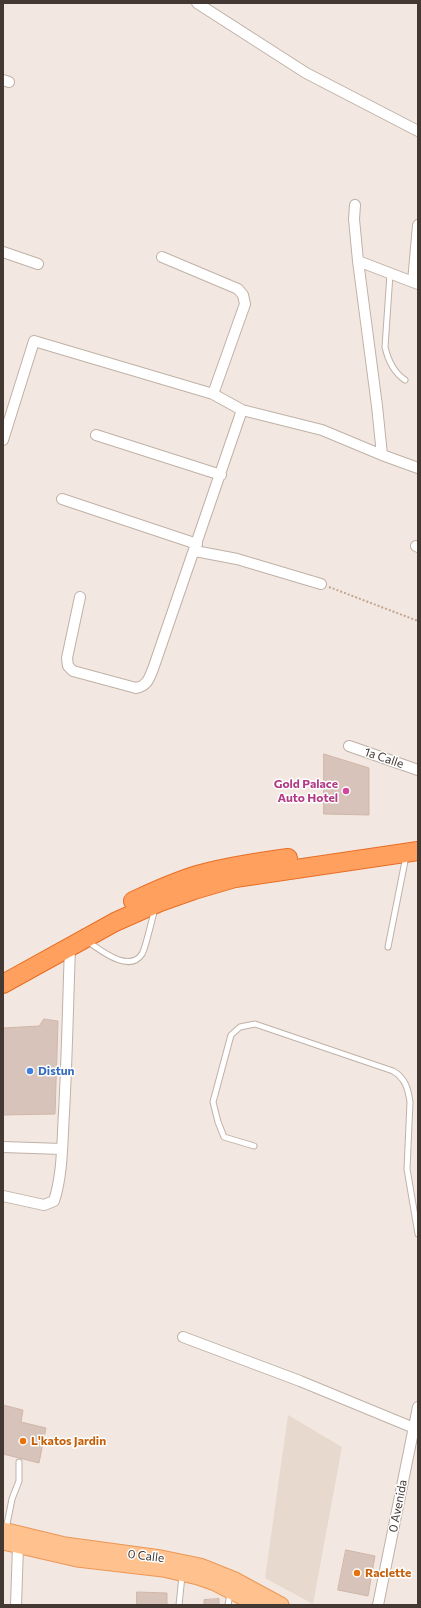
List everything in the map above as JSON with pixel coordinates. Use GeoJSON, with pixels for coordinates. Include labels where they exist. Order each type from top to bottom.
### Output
{"type":"FeatureCollection","features":[{"type":"Feature","properties":{"kind":"highway"},"geometry":{"type":"LineString","coordinates":[[3,984],[115,922],[156,904],[194,890],[235,878],[414,848]]}},
{"type":"Feature","properties":{"kind":"highway"},"geometry":{"type":"LineString","coordinates":[[3,970],[111,910],[159,888],[201,874],[255,862],[414,848]]}},
{"type":"Feature","properties":{"kind":"main road","name":"0 Calle"},"geometry":{"type":"LineString","coordinates":[[4,1534],[18,1546],[76,1559],[183,1573],[216,1583],[229,1598],[258,1605]]}},
{"type":"Feature","properties":{"kind":"main road","name":"0 Calle"},"geometry":{"type":"LineString","coordinates":[[4,1534],[65,1545],[161,1558],[200,1566],[235,1580],[281,1605]]}},
{"type":"Feature","properties":{"kind":"street"},"geometry":{"type":"LineString","coordinates":[[197,3],[306,73],[418,130]]}},
{"type":"Feature","properties":{"kind":"street"},"geometry":{"type":"LineString","coordinates":[[356,205],[354,219],[358,261],[382,455]]}},
{"type":"Feature","properties":{"kind":"street"},"geometry":{"type":"LineString","coordinates":[[358,261],[416,283],[418,225]]}},
{"type":"Feature","properties":{"kind":"street"},"geometry":{"type":"LineString","coordinates":[[3,252],[38,264]]}},
{"type":"Feature","properties":{"kind":"street"},"geometry":{"type":"LineString","coordinates":[[162,257],[238,289],[243,294],[245,304],[213,394]]}},
{"type":"Feature","properties":{"kind":"street"},"geometry":{"type":"LineString","coordinates":[[3,440],[34,341],[213,394],[242,410],[322,430],[418,468]]}},
{"type":"Feature","properties":{"kind":"street"},"geometry":{"type":"LineString","coordinates":[[80,597],[67,658],[68,666],[73,671],[136,688],[142,687],[148,681],[153,669],[196,548],[242,410]]}},
{"type":"Feature","properties":{"kind":"street"},"geometry":{"type":"LineString","coordinates":[[96,434],[221,475]]}},
{"type":"Feature","properties":{"kind":"street"},"geometry":{"type":"LineString","coordinates":[[62,499],[196,548],[321,584]]}},
{"type":"Feature","properties":{"kind":"street","name":"1a Calle"},"geometry":{"type":"LineString","coordinates":[[349,746],[418,770]]}},
{"type":"Feature","properties":{"kind":"street"},"geometry":{"type":"LineString","coordinates":[[3,1196],[44,1205],[54,1201],[61,1164],[68,1050],[77,943]]}},
{"type":"Feature","properties":{"kind":"street"},"geometry":{"type":"LineString","coordinates":[[3,1147],[62,1149]]}},
{"type":"Feature","properties":{"kind":"street"},"geometry":{"type":"LineString","coordinates":[[183,1337],[300,1381],[414,1428]]}},
{"type":"Feature","properties":{"kind":"street","name":"0 Avenida"},"geometry":{"type":"LineString","coordinates":[[378,1605],[418,1407]]}},
{"type":"Feature","properties":{"kind":"street"},"geometry":{"type":"LineString","coordinates":[[16,1605],[18,1546]]}},
{"type":"Feature","properties":{"kind":"lane"},"geometry":{"type":"LineString","coordinates":[[390,274],[385,347],[387,358],[394,370],[398,376],[405,380]]}},
{"type":"Feature","properties":{"kind":"lane"},"geometry":{"type":"LineString","coordinates":[[388,947],[414,848]]}},
{"type":"Feature","properties":{"kind":"lane"},"geometry":{"type":"LineString","coordinates":[[77,943],[126,962],[135,960],[142,954],[156,904]]}},
{"type":"Feature","properties":{"kind":"lane"},"geometry":{"type":"LineString","coordinates":[[254,1146],[224,1137],[218,1122],[213,1102],[231,1034],[240,1027],[255,1024],[393,1071],[400,1075],[405,1081],[409,1091],[410,1102],[407,1169],[418,1234]]}},
{"type":"Feature","properties":{"kind":"lane"},"geometry":{"type":"LineString","coordinates":[[4,1534],[12,1499],[19,1481],[19,1462]]}},
{"type":"Feature","properties":{"kind":"lane"},"geometry":{"type":"LineString","coordinates":[[179,1605],[183,1573]]}},
{"type":"Feature","properties":{"kind":"path"},"geometry":{"type":"LineString","coordinates":[[321,584],[418,620]]}},
{"type":"Feature","properties":{"kind":"shaded area"},"geometry":{"type":"Polygon","coordinates":[[[288,1415],[342,1447],[313,1604],[265,1578],[288,1415]]]}},
{"type":"Feature","properties":{"kind":"building","name":"Gold Palace Auto Hotel"},"geometry":{"type":"Polygon","coordinates":[[[324,754],[369,768],[369,815],[324,814],[324,754]]]}},
{"type":"Feature","properties":{"kind":"building","name":"Distun"},"geometry":{"type":"Polygon","coordinates":[[[44,1019],[58,1021],[55,1114],[3,1115],[3,1028],[39,1026],[44,1019]]]}},
{"type":"Feature","properties":{"kind":"building","name":"L'katos Jardin"},"geometry":{"type":"Polygon","coordinates":[[[3,1405],[23,1410],[21,1422],[46,1428],[39,1463],[3,1454],[3,1405]]]}},
{"type":"Feature","properties":{"kind":"building","name":"Raclette"},"geometry":{"type":"Polygon","coordinates":[[[346,1550],[375,1556],[368,1596],[338,1590],[346,1550]]]}},
{"type":"Feature","properties":{"kind":"building"},"geometry":{"type":"Polygon","coordinates":[[[137,1592],[167,1593],[167,1605],[137,1605],[137,1592]]]}},
{"type":"Feature","properties":{"kind":"building"},"geometry":{"type":"Polygon","coordinates":[[[219,1599],[219,1605],[204,1605],[204,1600],[219,1599]]]}},
{"type":"Feature","properties":{"kind":"place","name":"Gold Palace Auto Hotel"},"geometry":{"type":"Point","coordinates":[346,791]}},
{"type":"Feature","properties":{"kind":"place","name":"Distun"},"geometry":{"type":"Point","coordinates":[30,1071]}},
{"type":"Feature","properties":{"kind":"place","name":"L'katos Jardin"},"geometry":{"type":"Point","coordinates":[23,1441]}},
{"type":"Feature","properties":{"kind":"place","name":"Raclette"},"geometry":{"type":"Point","coordinates":[357,1573]}}]}
